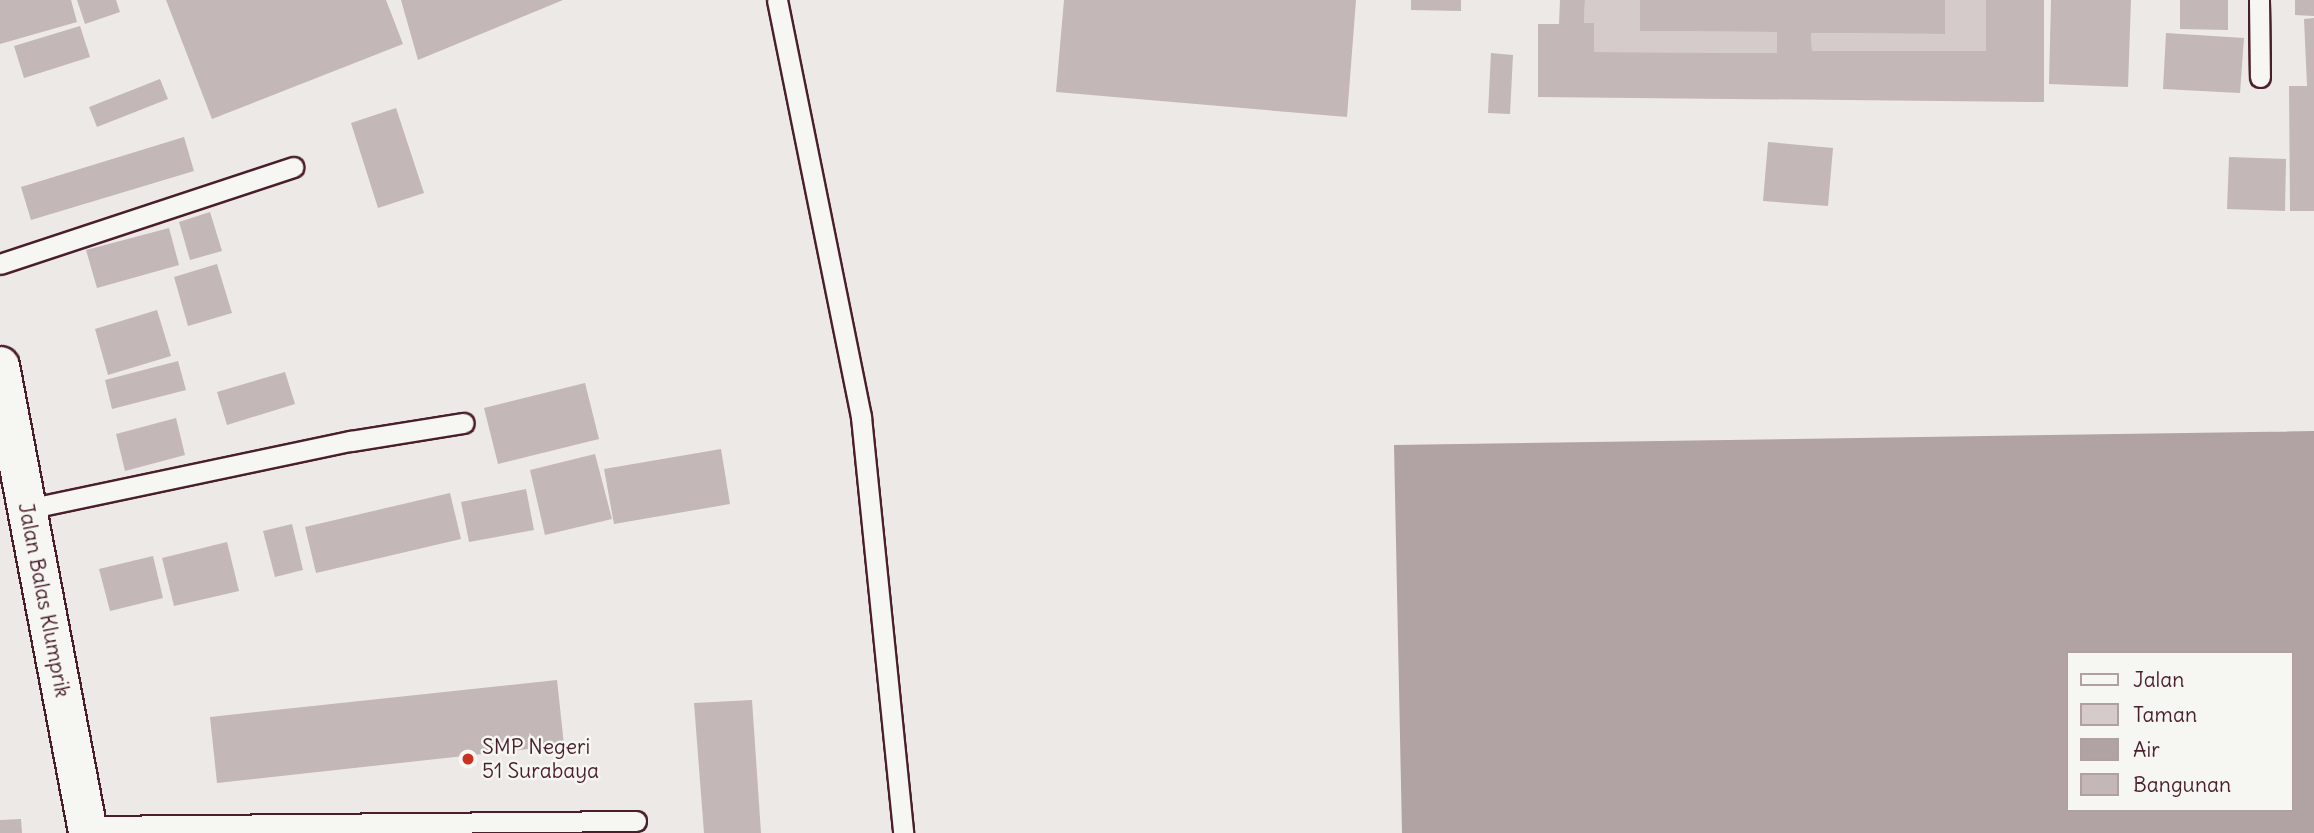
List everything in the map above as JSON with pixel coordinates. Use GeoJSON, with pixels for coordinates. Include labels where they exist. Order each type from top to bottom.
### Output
{"type":"FeatureCollection","features":[{"type":"Feature","properties":{"kind":"street","name":"Jalan Balas Klumprik"},"geometry":{"type":"LineString","coordinates":[[0,366],[88,829]]}},
{"type":"Feature","properties":{"kind":"lane"},"geometry":{"type":"LineString","coordinates":[[778,0],[862,417],[903,833]]}},
{"type":"Feature","properties":{"kind":"lane"},"geometry":{"type":"LineString","coordinates":[[2259,0],[2260,77]]}},
{"type":"Feature","properties":{"kind":"lane"},"geometry":{"type":"LineString","coordinates":[[0,264],[293,167]]}},
{"type":"Feature","properties":{"kind":"lane"},"geometry":{"type":"LineString","coordinates":[[27,509],[351,441],[464,423]]}},
{"type":"Feature","properties":{"kind":"lane"},"geometry":{"type":"LineString","coordinates":[[88,829],[636,821]]}},
{"type":"Feature","properties":{"kind":"green space"},"geometry":{"type":"Polygon","coordinates":[[[1585,0],[1640,0],[1640,31],[1777,32],[1777,53],[1594,52],[1594,24],[1584,23],[1585,0]]]}},
{"type":"Feature","properties":{"kind":"green space"},"geometry":{"type":"Polygon","coordinates":[[[1945,0],[1986,0],[1986,51],[1812,51],[1811,33],[1945,34],[1945,0]]]}},
{"type":"Feature","properties":{"kind":"water"},"geometry":{"type":"Polygon","coordinates":[[[2314,431],[2314,833],[1402,833],[1394,445],[2314,431]]]}},
{"type":"Feature","properties":{"kind":"building"},"geometry":{"type":"Polygon","coordinates":[[[0,0],[71,0],[77,22],[0,44],[0,0]]]}},
{"type":"Feature","properties":{"kind":"building"},"geometry":{"type":"Polygon","coordinates":[[[77,0],[116,0],[120,12],[85,24],[77,0]]]}},
{"type":"Feature","properties":{"kind":"building"},"geometry":{"type":"Polygon","coordinates":[[[166,0],[386,0],[403,44],[212,119],[166,0]]]}},
{"type":"Feature","properties":{"kind":"building"},"geometry":{"type":"Polygon","coordinates":[[[401,0],[563,0],[418,60],[401,0]]]}},
{"type":"Feature","properties":{"kind":"building"},"geometry":{"type":"Polygon","coordinates":[[[1064,0],[1356,0],[1347,117],[1056,92],[1064,0]]]}},
{"type":"Feature","properties":{"kind":"building"},"geometry":{"type":"Polygon","coordinates":[[[1411,0],[1461,0],[1461,11],[1411,10],[1411,0]]]}},
{"type":"Feature","properties":{"kind":"building"},"geometry":{"type":"Polygon","coordinates":[[[1560,0],[1585,0],[1584,23],[1594,23],[1594,52],[1777,53],[1777,32],[1640,31],[1640,0],[1945,0],[1945,34],[1811,33],[1812,51],[1986,51],[1986,0],[2044,0],[2044,102],[1538,97],[1538,24],[1559,24],[1560,0]]]}},
{"type":"Feature","properties":{"kind":"building"},"geometry":{"type":"Polygon","coordinates":[[[2051,0],[2131,0],[2128,87],[2049,84],[2051,0]]]}},
{"type":"Feature","properties":{"kind":"building"},"geometry":{"type":"Polygon","coordinates":[[[2180,0],[2228,0],[2228,30],[2180,29],[2180,0]]]}},
{"type":"Feature","properties":{"kind":"building"},"geometry":{"type":"Polygon","coordinates":[[[2295,0],[2314,0],[2314,16],[2295,15],[2295,0]]]}},
{"type":"Feature","properties":{"kind":"building"},"geometry":{"type":"Polygon","coordinates":[[[2314,18],[2314,211],[2290,211],[2289,86],[2307,86],[2304,19],[2314,18]]]}},
{"type":"Feature","properties":{"kind":"building"},"geometry":{"type":"Polygon","coordinates":[[[80,26],[90,57],[24,78],[14,46],[80,26]]]}},
{"type":"Feature","properties":{"kind":"building"},"geometry":{"type":"Polygon","coordinates":[[[2166,33],[2244,38],[2240,93],[2163,89],[2166,33]]]}},
{"type":"Feature","properties":{"kind":"building"},"geometry":{"type":"Polygon","coordinates":[[[1491,53],[1513,55],[1510,114],[1488,113],[1491,53]]]}},
{"type":"Feature","properties":{"kind":"building"},"geometry":{"type":"Polygon","coordinates":[[[160,79],[168,99],[97,127],[89,107],[160,79]]]}},
{"type":"Feature","properties":{"kind":"building"},"geometry":{"type":"Polygon","coordinates":[[[396,108],[424,193],[378,208],[351,123],[396,108]]]}},
{"type":"Feature","properties":{"kind":"building"},"geometry":{"type":"Polygon","coordinates":[[[184,137],[194,171],[31,220],[21,187],[184,137]]]}},
{"type":"Feature","properties":{"kind":"building"},"geometry":{"type":"Polygon","coordinates":[[[1768,142],[1833,148],[1828,206],[1763,201],[1768,142]]]}},
{"type":"Feature","properties":{"kind":"building"},"geometry":{"type":"Polygon","coordinates":[[[2229,157],[2286,159],[2285,211],[2227,209],[2229,157]]]}},
{"type":"Feature","properties":{"kind":"building"},"geometry":{"type":"Polygon","coordinates":[[[210,212],[222,251],[190,260],[179,222],[210,212]]]}},
{"type":"Feature","properties":{"kind":"building"},"geometry":{"type":"Polygon","coordinates":[[[169,228],[179,265],[97,288],[86,250],[169,228]]]}},
{"type":"Feature","properties":{"kind":"building"},"geometry":{"type":"Polygon","coordinates":[[[217,264],[232,313],[188,326],[174,277],[217,264]]]}},
{"type":"Feature","properties":{"kind":"building"},"geometry":{"type":"Polygon","coordinates":[[[157,310],[171,356],[108,375],[95,329],[157,310]]]}},
{"type":"Feature","properties":{"kind":"building"},"geometry":{"type":"Polygon","coordinates":[[[178,361],[186,390],[112,409],[105,380],[178,361]]]}},
{"type":"Feature","properties":{"kind":"building"},"geometry":{"type":"Polygon","coordinates":[[[285,372],[295,404],[227,425],[217,392],[285,372]]]}},
{"type":"Feature","properties":{"kind":"building"},"geometry":{"type":"Polygon","coordinates":[[[585,383],[599,439],[498,464],[484,408],[585,383]]]}},
{"type":"Feature","properties":{"kind":"building"},"geometry":{"type":"Polygon","coordinates":[[[176,418],[185,455],[125,471],[116,434],[176,418]]]}},
{"type":"Feature","properties":{"kind":"building"},"geometry":{"type":"Polygon","coordinates":[[[721,449],[730,504],[614,524],[604,469],[721,449]]]}},
{"type":"Feature","properties":{"kind":"building"},"geometry":{"type":"Polygon","coordinates":[[[595,454],[612,519],[545,535],[530,470],[595,454]]]}},
{"type":"Feature","properties":{"kind":"building"},"geometry":{"type":"Polygon","coordinates":[[[526,489],[534,530],[469,542],[461,502],[526,489]]]}},
{"type":"Feature","properties":{"kind":"building"},"geometry":{"type":"Polygon","coordinates":[[[450,493],[461,539],[316,573],[305,527],[450,493]]]}},
{"type":"Feature","properties":{"kind":"building"},"geometry":{"type":"Polygon","coordinates":[[[292,524],[303,570],[275,577],[263,531],[292,524]]]}},
{"type":"Feature","properties":{"kind":"building"},"geometry":{"type":"Polygon","coordinates":[[[227,542],[239,591],[174,606],[162,558],[227,542]]]}},
{"type":"Feature","properties":{"kind":"building"},"geometry":{"type":"Polygon","coordinates":[[[153,556],[163,598],[110,611],[99,569],[153,556]]]}},
{"type":"Feature","properties":{"kind":"building"},"geometry":{"type":"Polygon","coordinates":[[[557,680],[564,745],[217,783],[210,717],[557,680]]]}},
{"type":"Feature","properties":{"kind":"building"},"geometry":{"type":"Polygon","coordinates":[[[752,700],[761,833],[704,833],[694,703],[752,700]]]}},
{"type":"Feature","properties":{"kind":"building"},"geometry":{"type":"Polygon","coordinates":[[[21,819],[22,833],[0,833],[0,820],[21,819]]]}},
{"type":"Feature","properties":{"kind":"place","name":"SMP Negeri 51 Surabaya"},"geometry":{"type":"Point","coordinates":[468,759]}}]}
